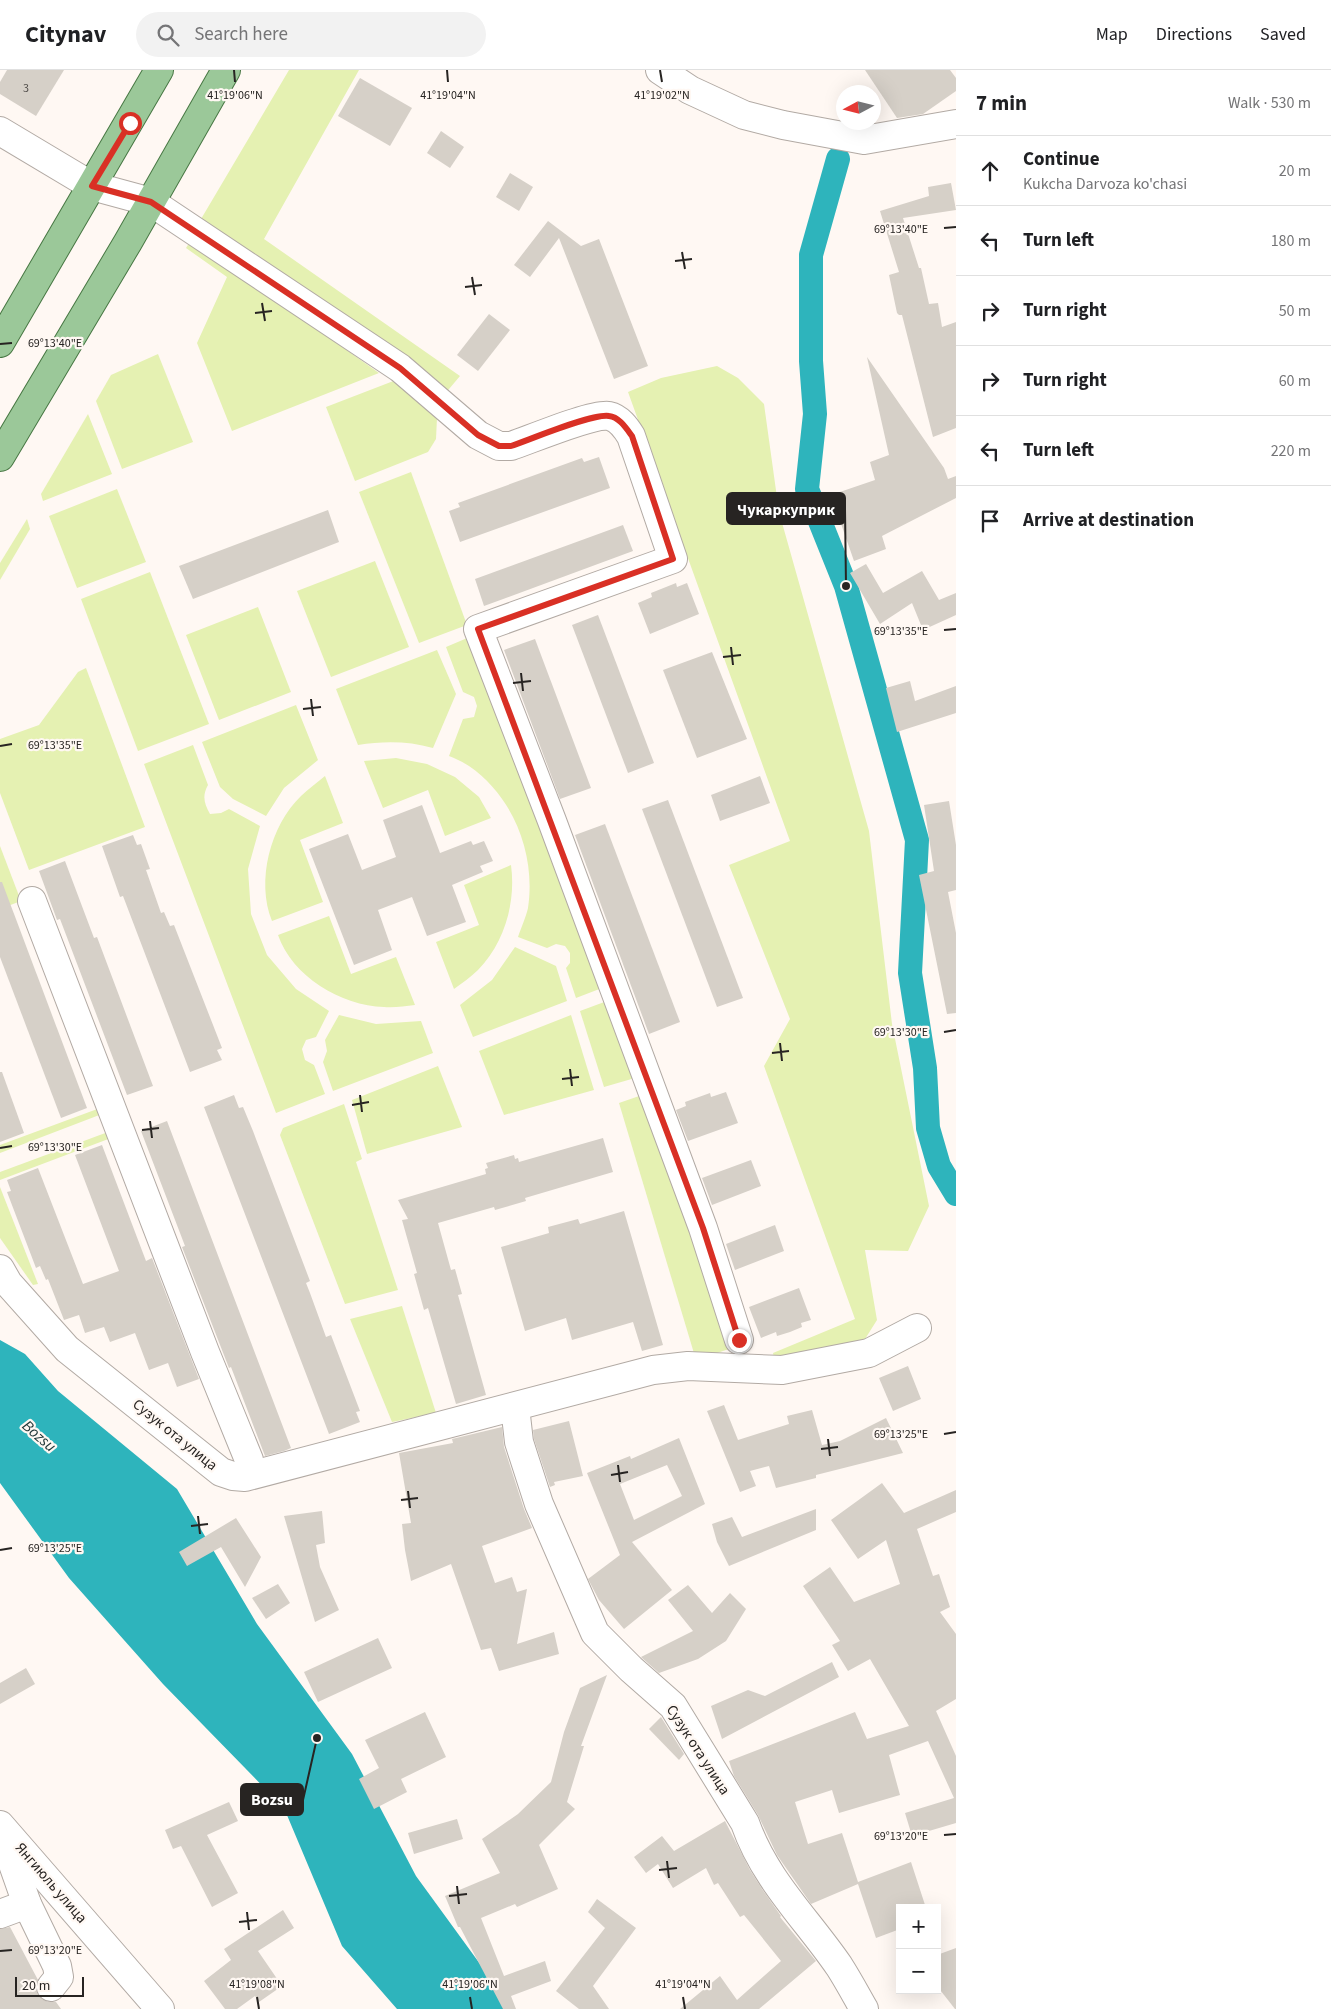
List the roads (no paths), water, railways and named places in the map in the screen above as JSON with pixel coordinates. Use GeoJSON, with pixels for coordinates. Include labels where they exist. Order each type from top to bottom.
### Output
{"type":"FeatureCollection","features":[{"type":"Feature","properties":{"kind":"main road"},"geometry":{"type":"LineString","coordinates":[[0,343],[160,70]]}},
{"type":"Feature","properties":{"kind":"main road"},"geometry":{"type":"LineString","coordinates":[[0,457],[151,202],[226,70]]}},
{"type":"Feature","properties":{"kind":"street"},"geometry":{"type":"LineString","coordinates":[[660,70],[690,90],[744,115],[783,125],[864,140],[956,124]]}},
{"type":"Feature","properties":{"kind":"street"},"geometry":{"type":"LineString","coordinates":[[0,131],[92,186],[151,202],[400,368],[478,435],[499,446],[511,446],[594,417],[609,416],[622,423],[632,436],[673,559],[478,629],[703,1228],[739,1340]]}},
{"type":"Feature","properties":{"kind":"street"},"geometry":{"type":"LineString","coordinates":[[32,901],[205,1352],[249,1460]]}},
{"type":"Feature","properties":{"kind":"street","name":"Сузук ота улица"},"geometry":{"type":"LineString","coordinates":[[0,1269],[8,1283],[67,1349],[221,1472],[233,1476],[246,1477],[653,1370],[688,1366],[782,1370],[869,1353],[917,1328]]}},
{"type":"Feature","properties":{"kind":"street","name":"Сузук ота улица"},"geometry":{"type":"LineString","coordinates":[[515,1407],[519,1442],[539,1504],[595,1633],[631,1669],[673,1706],[745,1823],[750,1838],[779,1889],[839,1966],[864,2009]]}},
{"type":"Feature","properties":{"kind":"street"},"geometry":{"type":"LineString","coordinates":[[0,1825],[27,1904],[57,1966],[59,1977],[51,1987]]}},
{"type":"Feature","properties":{"kind":"street","name":"Янгиюль улица"},"geometry":{"type":"LineString","coordinates":[[0,1825],[160,2009]]}},
{"type":"Feature","properties":{"kind":"street"},"geometry":{"type":"LineString","coordinates":[[0,1914],[27,1904]]}},
{"type":"Feature","properties":{"kind":"water"},"geometry":{"type":"Polygon","coordinates":[[[0,1340],[25,1354],[58,1391],[177,1489],[257,1624],[352,1754],[416,1876],[511,2009],[397,2009],[342,1946],[284,1808],[163,1684],[69,1578],[0,1483],[0,1340]]]}},
{"type":"Feature","properties":{"kind":"waterway"},"geometry":{"type":"LineString","coordinates":[[838,159],[811,255],[811,361],[815,414],[807,489],[846,586],[917,840],[910,973],[925,1068],[928,1128],[939,1166],[956,1194]]}},
{"type":"Feature","properties":{"kind":"place","name":"Чукаркуприк"},"geometry":{"type":"Point","coordinates":[846,586]}},
{"type":"Feature","properties":{"kind":"place","name":"Bozsu"},"geometry":{"type":"Point","coordinates":[317,1738]}}]}
